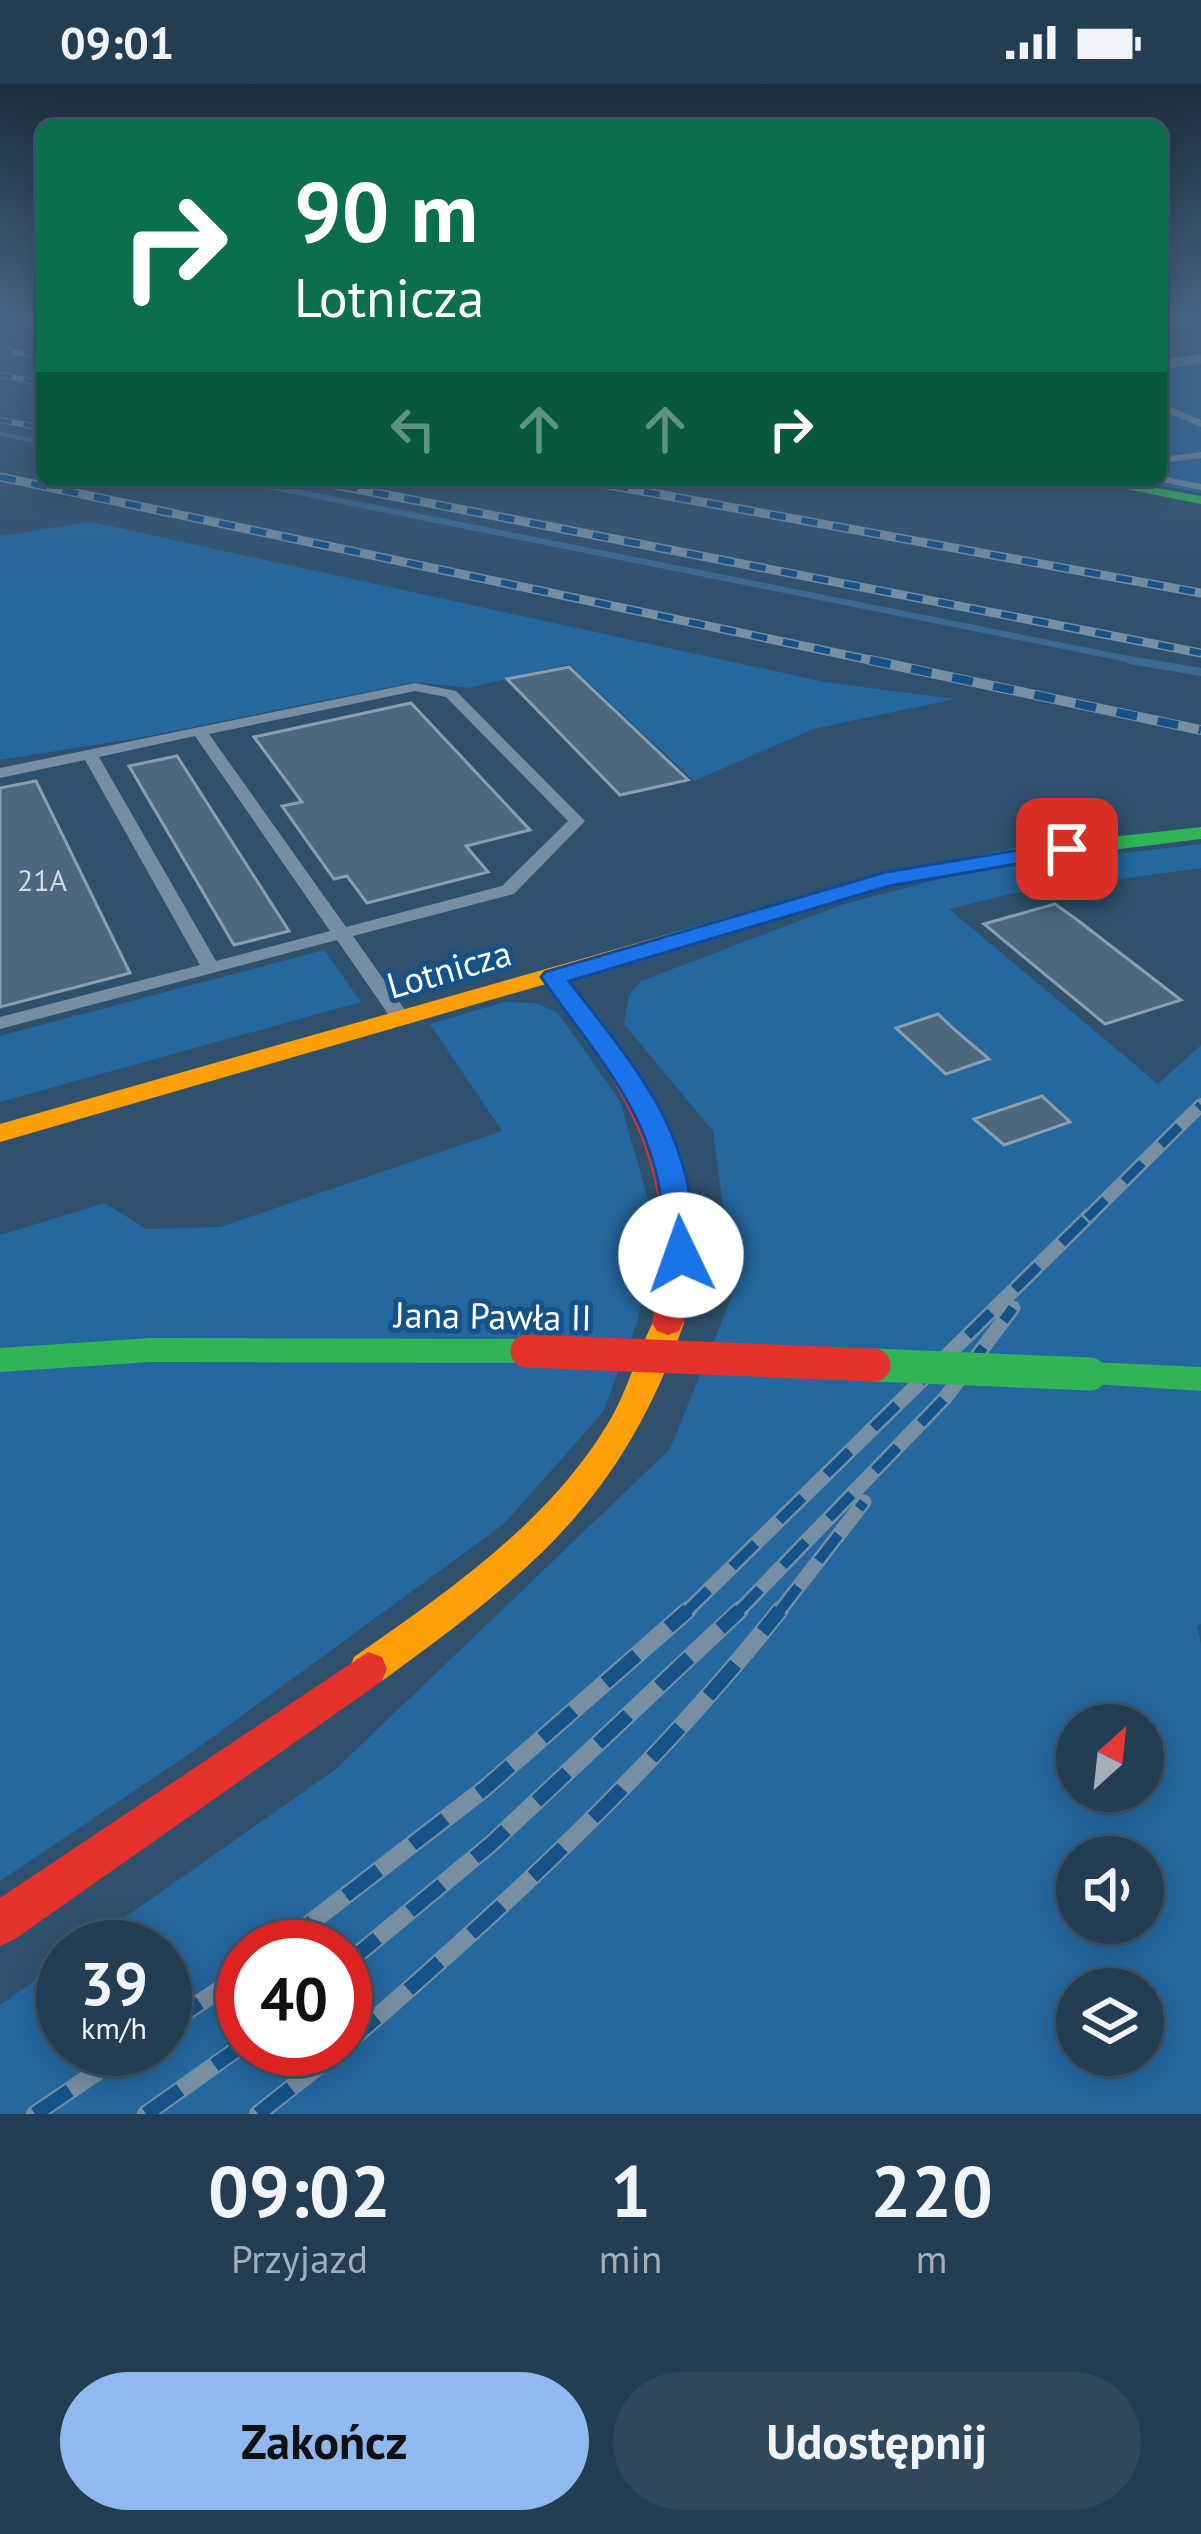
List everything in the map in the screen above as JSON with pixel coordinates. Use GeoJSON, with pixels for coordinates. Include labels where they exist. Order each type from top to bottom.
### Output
{"type":"FeatureCollection","features":[{"type":"Feature","properties":{"kind":"street"},"geometry":{"type":"LineString","coordinates":[[1122,486],[1201,500]]}},
{"type":"Feature","properties":{"kind":"street","name":"Lotnicza"},"geometry":{"type":"LineString","coordinates":[[0,1132],[886,879],[1023,854],[1201,833]]}},
{"type":"Feature","properties":{"kind":"street"},"geometry":{"type":"LineString","coordinates":[[0,1924],[425,1630],[511,1558],[590,1481],[640,1410],[673,1315],[681,1255],[680,1200],[662,1142],[637,1088],[554,977]]}},
{"type":"Feature","properties":{"kind":"street","name":"Jana Pawła II"},"geometry":{"type":"LineString","coordinates":[[0,1360],[152,1350],[527,1351],[1201,1379]]}},
{"type":"Feature","properties":{"kind":"lane"},"geometry":{"type":"LineString","coordinates":[[1167,459],[1201,454]]}},
{"type":"Feature","properties":{"kind":"lane"},"geometry":{"type":"LineString","coordinates":[[1167,480],[1201,487]]}},
{"type":"Feature","properties":{"kind":"lane"},"geometry":{"type":"LineString","coordinates":[[0,772],[416,687],[451,694],[577,821],[508,890],[0,1023]]}},
{"type":"Feature","properties":{"kind":"lane"},"geometry":{"type":"LineString","coordinates":[[200,731],[401,1020]]}},
{"type":"Feature","properties":{"kind":"lane"},"geometry":{"type":"LineString","coordinates":[[90,754],[211,968]]}},
{"type":"Feature","properties":{"kind":"shaded area"},"geometry":{"type":"Polygon","coordinates":[[[1167,414],[1201,414],[1201,493],[1162,486],[1167,486],[1167,414]]]}},
{"type":"Feature","properties":{"kind":"shaded area"},"geometry":{"type":"Polygon","coordinates":[[[91,522],[825,682],[955,699],[813,729],[694,781],[569,664],[468,688],[415,682],[138,738],[0,760],[0,536],[91,522]]]}},
{"type":"Feature","properties":{"kind":"shaded area"},"geometry":{"type":"Polygon","coordinates":[[[1201,844],[1201,868],[1010,894],[949,909],[1158,1084],[1201,1045],[1201,1624],[1197,1626],[1201,1644],[1201,2114],[0,2114],[0,2005],[36,1980],[36,2076],[192,2076],[192,1920],[121,1920],[336,1769],[670,1449],[734,1291],[713,1131],[624,1024],[629,995],[641,981],[841,905],[966,872],[1201,844]]]}},
{"type":"Feature","properties":{"kind":"shaded area"},"geometry":{"type":"Polygon","coordinates":[[[324,950],[361,1002],[0,1102],[0,1036],[324,950]]]}},
{"type":"Feature","properties":{"kind":"shaded area"},"geometry":{"type":"Polygon","coordinates":[[[504,1002],[536,1003],[558,1013],[620,1101],[654,1220],[638,1320],[603,1412],[504,1524],[188,1755],[0,1881],[0,1235],[105,1203],[146,1229],[220,1227],[502,1131],[430,1024],[504,1002]]]}},
{"type":"Feature","properties":{"kind":"building"},"geometry":{"type":"Polygon","coordinates":[[[569,667],[688,780],[620,795],[507,679],[569,667]]]}},
{"type":"Feature","properties":{"kind":"building"},"geometry":{"type":"Polygon","coordinates":[[[411,703],[530,830],[466,846],[488,872],[367,903],[347,876],[334,879],[282,806],[302,802],[254,737],[411,703]]]}},
{"type":"Feature","properties":{"kind":"building"},"geometry":{"type":"Polygon","coordinates":[[[177,756],[289,931],[234,945],[129,766],[177,756]]]}},
{"type":"Feature","properties":{"kind":"building"},"geometry":{"type":"Polygon","coordinates":[[[36,781],[130,973],[0,1007],[0,788],[36,781]]]}},
{"type":"Feature","properties":{"kind":"building"},"geometry":{"type":"Polygon","coordinates":[[[1055,904],[1181,1000],[1105,1024],[984,924],[1055,904]]]}},
{"type":"Feature","properties":{"kind":"building"},"geometry":{"type":"Polygon","coordinates":[[[938,1014],[989,1059],[946,1074],[896,1028],[938,1014]]]}},
{"type":"Feature","properties":{"kind":"building"},"geometry":{"type":"Polygon","coordinates":[[[1042,1096],[1070,1122],[1004,1145],[974,1119],[1042,1096]]]}},
{"type":"Feature","properties":{"kind":"waterway"},"geometry":{"type":"LineString","coordinates":[[0,434],[36,441]]}},
{"type":"Feature","properties":{"kind":"waterway"},"geometry":{"type":"LineString","coordinates":[[267,486],[1148,663]]}},
{"type":"Feature","properties":{"kind":"waterway"},"geometry":{"type":"LineString","coordinates":[[1130,660],[1201,672]]}},
{"type":"Feature","properties":{"kind":"railway"},"geometry":{"type":"LineString","coordinates":[[0,420],[36,427]]}},
{"type":"Feature","properties":{"kind":"railway"},"geometry":{"type":"LineString","coordinates":[[0,477],[36,485]]}},
{"type":"Feature","properties":{"kind":"railway"},"geometry":{"type":"LineString","coordinates":[[43,486],[884,663]]}},
{"type":"Feature","properties":{"kind":"railway"},"geometry":{"type":"LineString","coordinates":[[341,486],[1201,653]]}},
{"type":"Feature","properties":{"kind":"railway"},"geometry":{"type":"LineString","coordinates":[[614,486],[1201,593]]}},
{"type":"Feature","properties":{"kind":"railway"},"geometry":{"type":"LineString","coordinates":[[870,660],[1201,730]]}},
{"type":"Feature","properties":{"kind":"railway"},"geometry":{"type":"LineString","coordinates":[[1087,1218],[1201,1105]]}},
{"type":"Feature","properties":{"kind":"railway"},"geometry":{"type":"LineString","coordinates":[[685,1613],[1090,1215]]}},
{"type":"Feature","properties":{"kind":"railway"},"geometry":{"type":"LineString","coordinates":[[739,1611],[945,1398],[1013,1308]]}},
{"type":"Feature","properties":{"kind":"railway"},"geometry":{"type":"LineString","coordinates":[[778,1613],[864,1502]]}},
{"type":"Feature","properties":{"kind":"railway"},"geometry":{"type":"LineString","coordinates":[[314,1920],[484,1789],[688,1610]]}},
{"type":"Feature","properties":{"kind":"railway"},"geometry":{"type":"LineString","coordinates":[[372,2021],[573,1838],[680,1727],[780,1610]]}},
{"type":"Feature","properties":{"kind":"railway"},"geometry":{"type":"LineString","coordinates":[[372,1943],[491,1844],[739,1611]]}},
{"type":"Feature","properties":{"kind":"railway"},"geometry":{"type":"LineString","coordinates":[[192,2008],[216,1992]]}},
{"type":"Feature","properties":{"kind":"railway"},"geometry":{"type":"LineString","coordinates":[[146,2114],[216,2064]]}},
{"type":"Feature","properties":{"kind":"railway"},"geometry":{"type":"LineString","coordinates":[[35,2114],[91,2076]]}},
{"type":"Feature","properties":{"kind":"railway"},"geometry":{"type":"LineString","coordinates":[[258,2114],[306,2076]]}},
{"type":"Feature","properties":{"kind":"traffic: fast"},"geometry":{"type":"LineString","coordinates":[[1122,486],[1201,500]]}},
{"type":"Feature","properties":{"kind":"traffic: fast"},"geometry":{"type":"LineString","coordinates":[[669,941],[886,879],[1023,854],[1201,833]]}},
{"type":"Feature","properties":{"kind":"traffic: fast"},"geometry":{"type":"LineString","coordinates":[[0,1360],[151,1350],[527,1351]]}},
{"type":"Feature","properties":{"kind":"traffic: fast"},"geometry":{"type":"LineString","coordinates":[[874,1365],[1090,1374]]}},
{"type":"Feature","properties":{"kind":"traffic: fast"},"geometry":{"type":"LineString","coordinates":[[1090,1374],[1201,1379]]}},
{"type":"Feature","properties":{"kind":"traffic: slow"},"geometry":{"type":"LineString","coordinates":[[0,1133],[669,941]]}},
{"type":"Feature","properties":{"kind":"traffic: slow"},"geometry":{"type":"LineString","coordinates":[[368,1669],[466,1597],[551,1523],[619,1435],[646,1383],[668,1323]]}},
{"type":"Feature","properties":{"kind":"traffic: jam"},"geometry":{"type":"LineString","coordinates":[[554,977],[612,1053],[636,1094],[671,1181],[678,1275],[668,1323]]}},
{"type":"Feature","properties":{"kind":"traffic: jam"},"geometry":{"type":"LineString","coordinates":[[527,1351],[874,1365]]}},
{"type":"Feature","properties":{"kind":"traffic: jam"},"geometry":{"type":"LineString","coordinates":[[0,1924],[368,1669]]}},
{"type":"Feature","properties":{"kind":"route"},"geometry":{"type":"LineString","coordinates":[[681,1255],[680,1200],[662,1142],[637,1088],[554,977],[886,879],[1067,849]]}}]}
